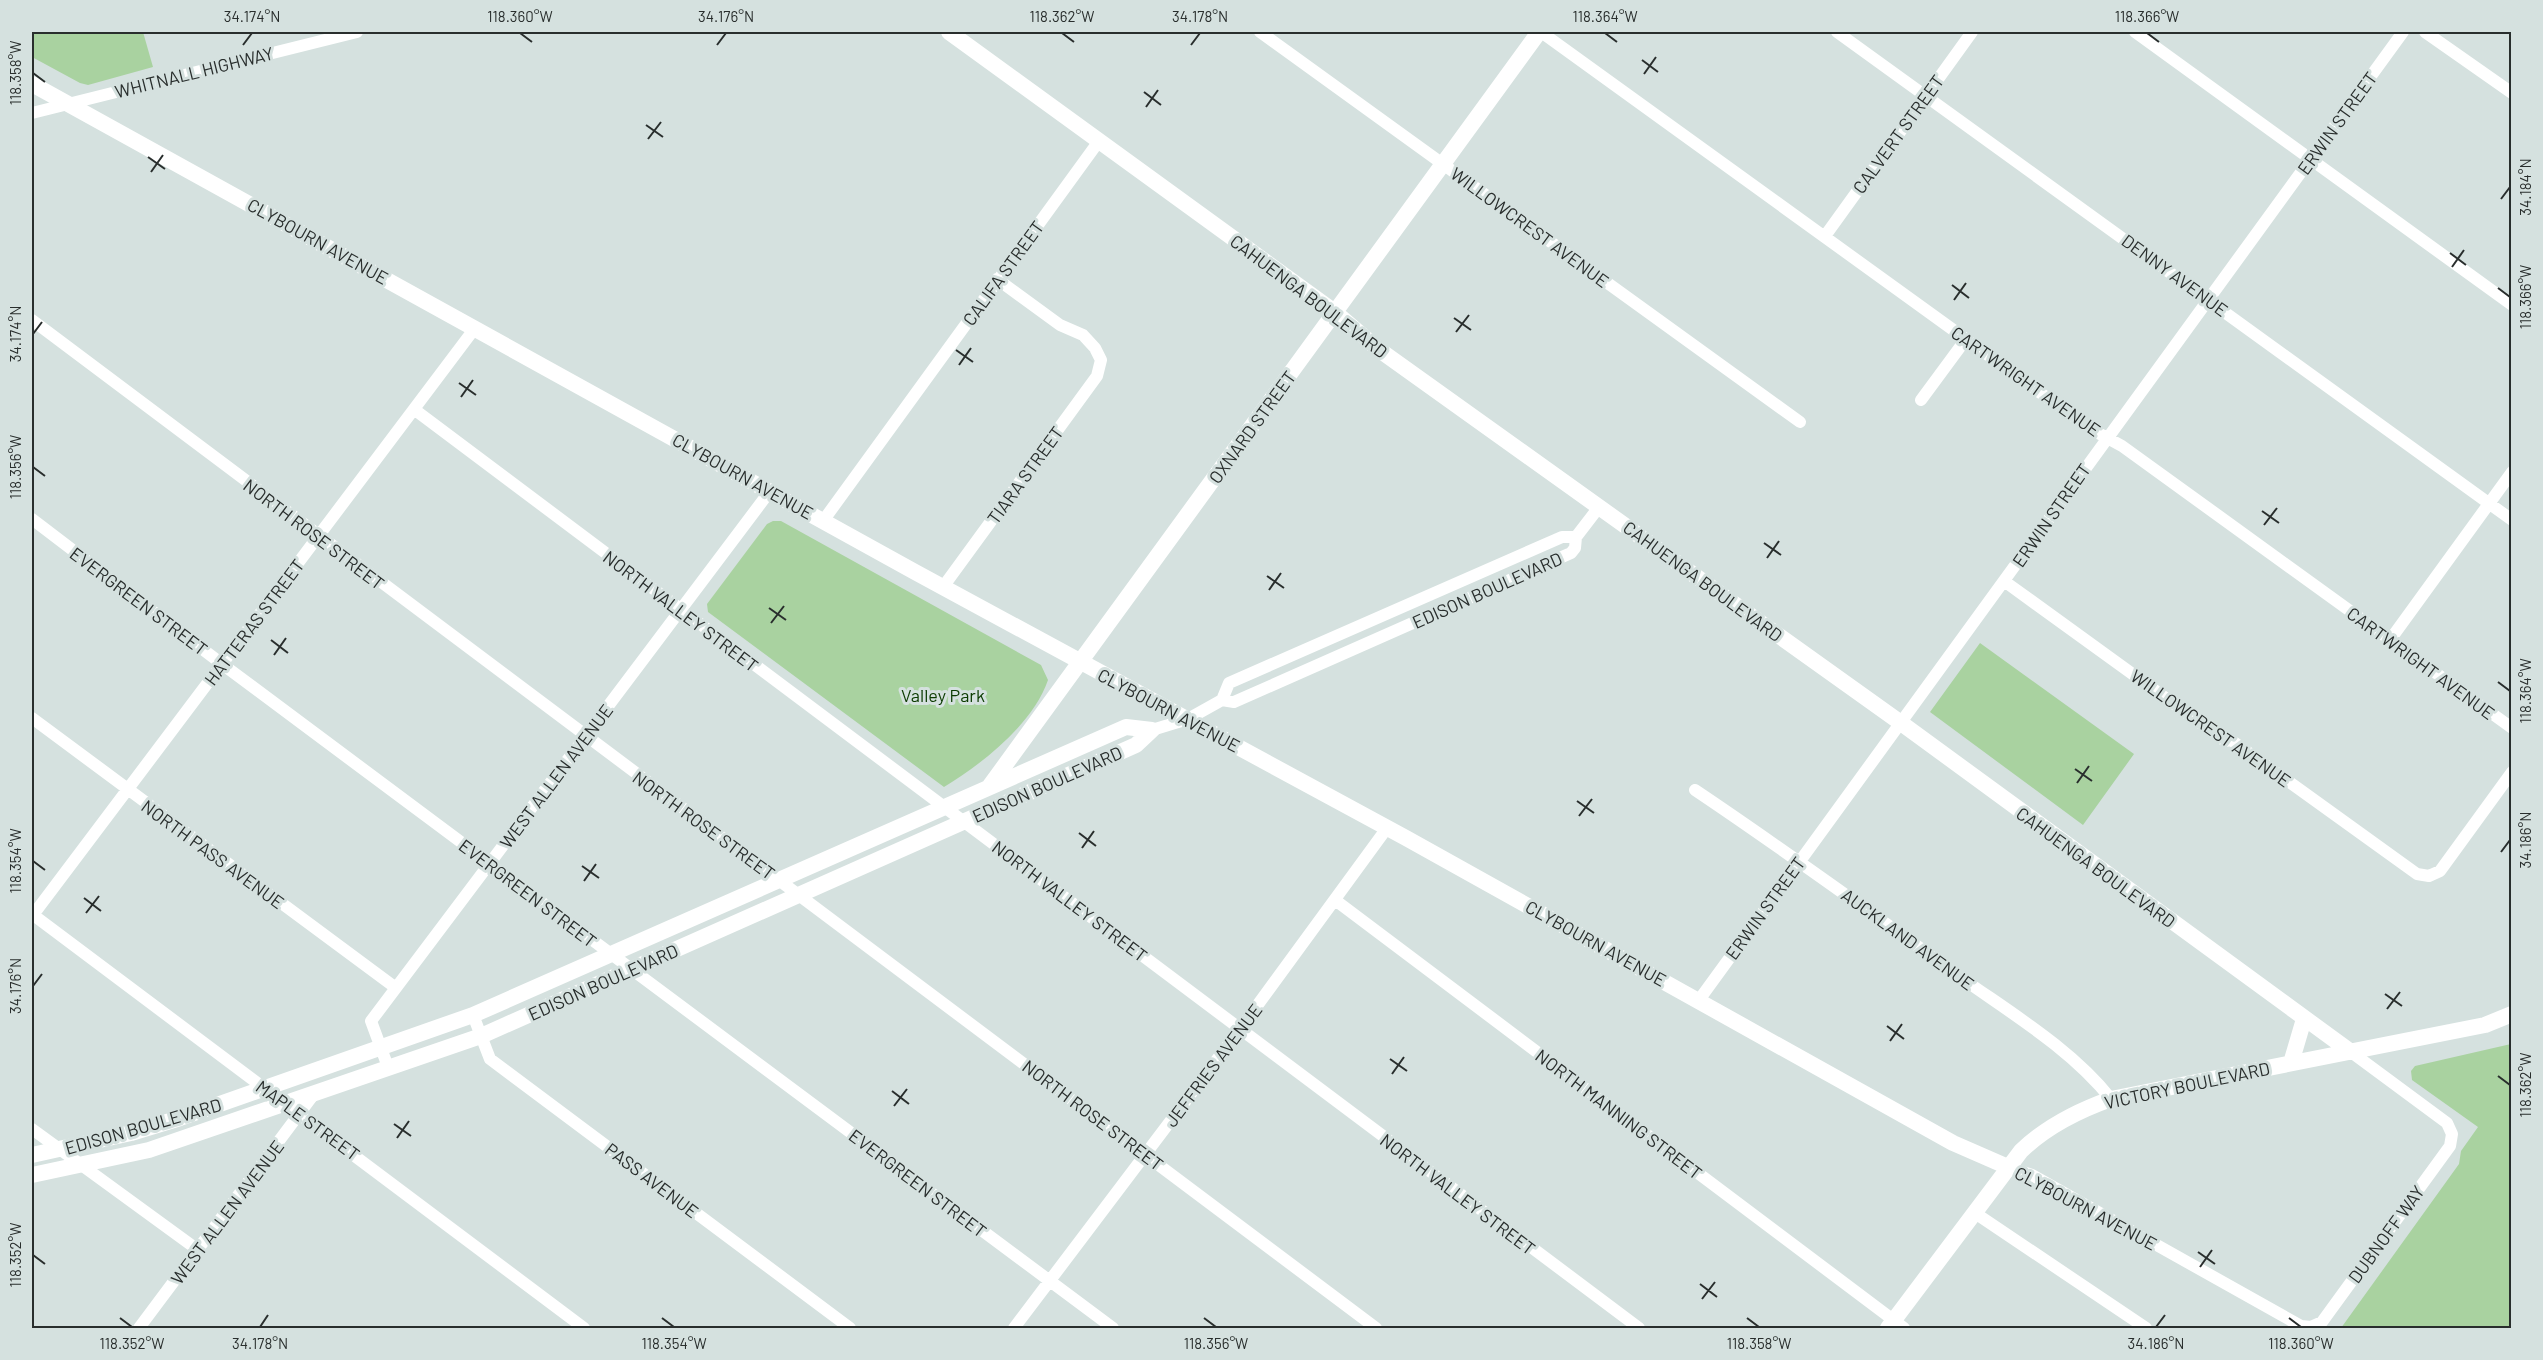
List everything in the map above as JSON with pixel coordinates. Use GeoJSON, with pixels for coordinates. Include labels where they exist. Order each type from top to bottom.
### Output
{"type":"FeatureCollection","features":[{"type":"Feature","properties":{"kind":"main road","name":"CAHUENGA BOULEVARD"},"geometry":{"type":"LineString","coordinates":[[949,32],[1336,312],[1378,349],[1901,723],[2351,1052]]}},
{"type":"Feature","properties":{"kind":"main road","name":"OXNARD STREET"},"geometry":{"type":"LineString","coordinates":[[963,821],[1540,32]]}},
{"type":"Feature","properties":{"kind":"main road","name":"CLYBOURN AVENUE"},"geometry":{"type":"LineString","coordinates":[[32,84],[943,587],[1387,828],[1953,1143],[2008,1167]]}},
{"type":"Feature","properties":{"kind":"main road","name":"EDISON BOULEVARD"},"geometry":{"type":"LineString","coordinates":[[32,1155],[131,1133],[473,1015],[1126,727],[1152,730]]}},
{"type":"Feature","properties":{"kind":"main road","name":"EDISON BOULEVARD"},"geometry":{"type":"LineString","coordinates":[[32,1176],[148,1150],[481,1036],[1136,745],[1152,730]]}},
{"type":"Feature","properties":{"kind":"main road","name":"VICTORY BOULEVARD"},"geometry":{"type":"LineString","coordinates":[[1895,1326],[2008,1167],[2034,1138],[2078,1111],[2111,1099],[2486,1025],[2511,1014]]}},
{"type":"Feature","properties":{"kind":"main road"},"geometry":{"type":"LineString","coordinates":[[2291,1063],[2304,1019]]}},
{"type":"Feature","properties":{"kind":"street","name":"WHITNALL HIGHWAY"},"geometry":{"type":"LineString","coordinates":[[32,113],[357,32]]}},
{"type":"Feature","properties":{"kind":"street","name":"WILLOWCREST AVENUE"},"geometry":{"type":"LineString","coordinates":[[1260,32],[1800,422]]}},
{"type":"Feature","properties":{"kind":"street","name":"CARTWRIGHT AVENUE"},"geometry":{"type":"LineString","coordinates":[[1540,32],[1966,339],[2106,438],[2122,446],[2511,728]]}},
{"type":"Feature","properties":{"kind":"street","name":"DENNY AVENUE"},"geometry":{"type":"LineString","coordinates":[[1837,32],[2511,520]]}},
{"type":"Feature","properties":{"kind":"street","name":"CALVERT STREET"},"geometry":{"type":"LineString","coordinates":[[1825,236],[1972,32]]}},
{"type":"Feature","properties":{"kind":"street"},"geometry":{"type":"LineString","coordinates":[[2135,32],[2511,306]]}},
{"type":"Feature","properties":{"kind":"street","name":"ERWIN STREET"},"geometry":{"type":"LineString","coordinates":[[1699,1000],[2403,32]]}},
{"type":"Feature","properties":{"kind":"street"},"geometry":{"type":"LineString","coordinates":[[2425,32],[2511,93]]}},
{"type":"Feature","properties":{"kind":"street","name":"CALIFA STREET"},"geometry":{"type":"LineString","coordinates":[[823,521],[1099,141]]}},
{"type":"Feature","properties":{"kind":"street","name":"TIARA STREET"},"geometry":{"type":"LineString","coordinates":[[943,587],[1097,376],[1101,360],[1095,348],[1083,335],[1060,325],[997,279]]}},
{"type":"Feature","properties":{"kind":"street","name":"NORTH ROSE STREET"},"geometry":{"type":"LineString","coordinates":[[32,320],[318,537],[798,894],[1376,1329]]}},
{"type":"Feature","properties":{"kind":"street","name":"HATTERAS STREET"},"geometry":{"type":"LineString","coordinates":[[32,914],[475,328]]}},
{"type":"Feature","properties":{"kind":"street"},"geometry":{"type":"LineString","coordinates":[[1921,400],[1966,339]]}},
{"type":"Feature","properties":{"kind":"street","name":"NORTH VALLEY STREET"},"geometry":{"type":"LineString","coordinates":[[415,410],[1639,1329]]}},
{"type":"Feature","properties":{"kind":"street"},"geometry":{"type":"LineString","coordinates":[[2390,640],[2511,472]]}},
{"type":"Feature","properties":{"kind":"street","name":"WEST ALLEN AVENUE"},"geometry":{"type":"LineString","coordinates":[[388,1067],[371,1021],[770,491]]}},
{"type":"Feature","properties":{"kind":"street","name":"EDISON BOULEVARD"},"geometry":{"type":"LineString","coordinates":[[1221,700],[1234,702],[1571,553],[1575,548],[1576,537],[1599,507]]}},
{"type":"Feature","properties":{"kind":"street","name":"EVERGREEN STREET"},"geometry":{"type":"LineString","coordinates":[[32,519],[610,955],[1113,1329]]}},
{"type":"Feature","properties":{"kind":"street","name":"EDISON BOULEVARD"},"geometry":{"type":"LineString","coordinates":[[1152,730],[1188,719],[1221,700],[1229,683],[1562,537],[1576,537]]}},
{"type":"Feature","properties":{"kind":"street","name":"WILLOWCREST AVENUE"},"geometry":{"type":"LineString","coordinates":[[2004,581],[2225,741],[2231,740],[2417,874],[2429,876],[2440,871],[2511,772]]}},
{"type":"Feature","properties":{"kind":"street","name":"NORTH PASS AVENUE"},"geometry":{"type":"LineString","coordinates":[[32,718],[127,791],[396,988]]}},
{"type":"Feature","properties":{"kind":"street","name":"AUCKLAND AVENUE"},"geometry":{"type":"LineString","coordinates":[[1695,790],[1800,861],[2040,1034],[2094,1078],[2111,1099]]}},
{"type":"Feature","properties":{"kind":"street","name":"JEFFRIES AVENUE"},"geometry":{"type":"LineString","coordinates":[[1014,1329],[1240,1029],[1387,828]]}},
{"type":"Feature","properties":{"kind":"street","name":"NORTH MANNING STREET"},"geometry":{"type":"LineString","coordinates":[[1335,900],[1895,1326]]}},
{"type":"Feature","properties":{"kind":"street","name":"MAPLE STREET"},"geometry":{"type":"LineString","coordinates":[[32,914],[584,1329]]}},
{"type":"Feature","properties":{"kind":"street","name":"PASS AVENUE"},"geometry":{"type":"LineString","coordinates":[[473,1015],[490,1059],[850,1329]]}},
{"type":"Feature","properties":{"kind":"street","name":"CAHUENGA BOULEVARD"},"geometry":{"type":"LineString","coordinates":[[2351,1052],[2447,1123],[2452,1134]]}},
{"type":"Feature","properties":{"kind":"street","name":"WEST ALLEN AVENUE"},"geometry":{"type":"LineString","coordinates":[[139,1329],[314,1094]]}},
{"type":"Feature","properties":{"kind":"street"},"geometry":{"type":"LineString","coordinates":[[32,1130],[198,1250]]}},
{"type":"Feature","properties":{"kind":"street","name":"DUBNOFF WAY"},"geometry":{"type":"LineString","coordinates":[[2311,1327],[2322,1322],[2450,1146],[2452,1134]]}},
{"type":"Feature","properties":{"kind":"street","name":"CLYBOURN AVENUE"},"geometry":{"type":"LineString","coordinates":[[2008,1167],[2032,1175],[2301,1326],[2311,1327]]}},
{"type":"Feature","properties":{"kind":"street"},"geometry":{"type":"LineString","coordinates":[[1975,1213],[2146,1329]]}},
{"type":"Feature","properties":{"kind":"green space"},"geometry":{"type":"Polygon","coordinates":[[[32,32],[143,32],[153,67],[88,85],[80,83],[32,57],[32,32]]]}},
{"type":"Feature","properties":{"kind":"green space","name":"Valley Park"},"geometry":{"type":"Polygon","coordinates":[[[781,521],[1041,665],[1048,680],[1031,712],[990,755],[944,787],[708,612],[707,604],[767,524],[781,521]]]}},
{"type":"Feature","properties":{"kind":"green space"},"geometry":{"type":"Polygon","coordinates":[[[1980,643],[2134,754],[2083,825],[1930,712],[1980,643]]]}},
{"type":"Feature","properties":{"kind":"green space"},"geometry":{"type":"Polygon","coordinates":[[[2511,1044],[2511,1328],[2341,1328],[2459,1164],[2461,1151],[2478,1127],[2412,1080],[2411,1071],[2415,1066],[2511,1044]]]}}]}
